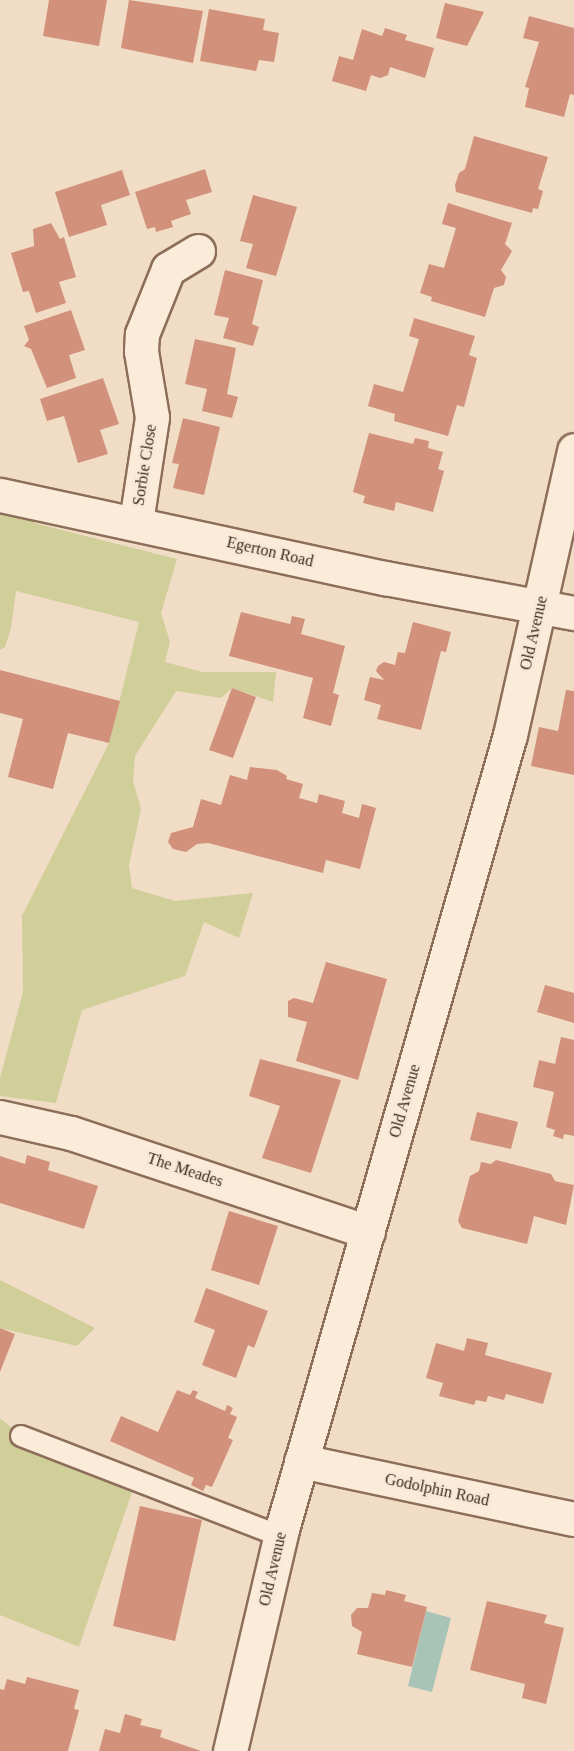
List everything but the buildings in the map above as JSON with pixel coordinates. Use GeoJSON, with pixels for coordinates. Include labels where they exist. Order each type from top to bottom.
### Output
{"type":"FeatureCollection","features":[{"type":"Feature","properties":{"kind":"street","name":"Sorbie Close"},"geometry":{"type":"LineString","coordinates":[[136,522],[153,417],[141,351],[142,334],[168,269],[198,251]]}},
{"type":"Feature","properties":{"kind":"street","name":"Old Avenue"},"geometry":{"type":"LineString","coordinates":[[231,1751],[280,1536],[510,735],[541,607],[574,450]]}},
{"type":"Feature","properties":{"kind":"street","name":"Egerton Road"},"geometry":{"type":"LineString","coordinates":[[0,495],[136,522],[385,578],[574,612]]}},
{"type":"Feature","properties":{"kind":"street","name":"The Meades"},"geometry":{"type":"LineString","coordinates":[[0,1117],[71,1133],[368,1232]]}},
{"type":"Feature","properties":{"kind":"street","name":"Godolphin Road"},"geometry":{"type":"LineString","coordinates":[[301,1461],[574,1519]]}},
{"type":"Feature","properties":{"kind":"lane"},"geometry":{"type":"LineString","coordinates":[[21,1436],[280,1536]]}},
{"type":"Feature","properties":{"kind":"shaded area"},"geometry":{"type":"Polygon","coordinates":[[[0,495],[38,502],[34,523],[177,559],[161,613],[170,642],[165,662],[202,672],[276,672],[273,702],[232,688],[221,698],[176,691],[135,756],[133,781],[141,809],[129,865],[132,888],[175,901],[253,893],[239,938],[204,922],[185,976],[82,1010],[56,1103],[0,1096],[0,1078],[23,992],[22,916],[109,743],[139,622],[16,591],[11,628],[5,647],[0,650],[0,495]]]}},
{"type":"Feature","properties":{"kind":"shaded area"},"geometry":{"type":"Polygon","coordinates":[[[0,1280],[95,1328],[77,1346],[0,1328],[0,1280]]]}},
{"type":"Feature","properties":{"kind":"shaded area"},"geometry":{"type":"Polygon","coordinates":[[[0,1418],[21,1436],[136,1480],[79,1647],[0,1615],[0,1418]]]}},
{"type":"Feature","properties":{"kind":"shaded area"},"geometry":{"type":"Polygon","coordinates":[[[426,1611],[451,1618],[432,1692],[408,1686],[426,1611]]]}}]}
